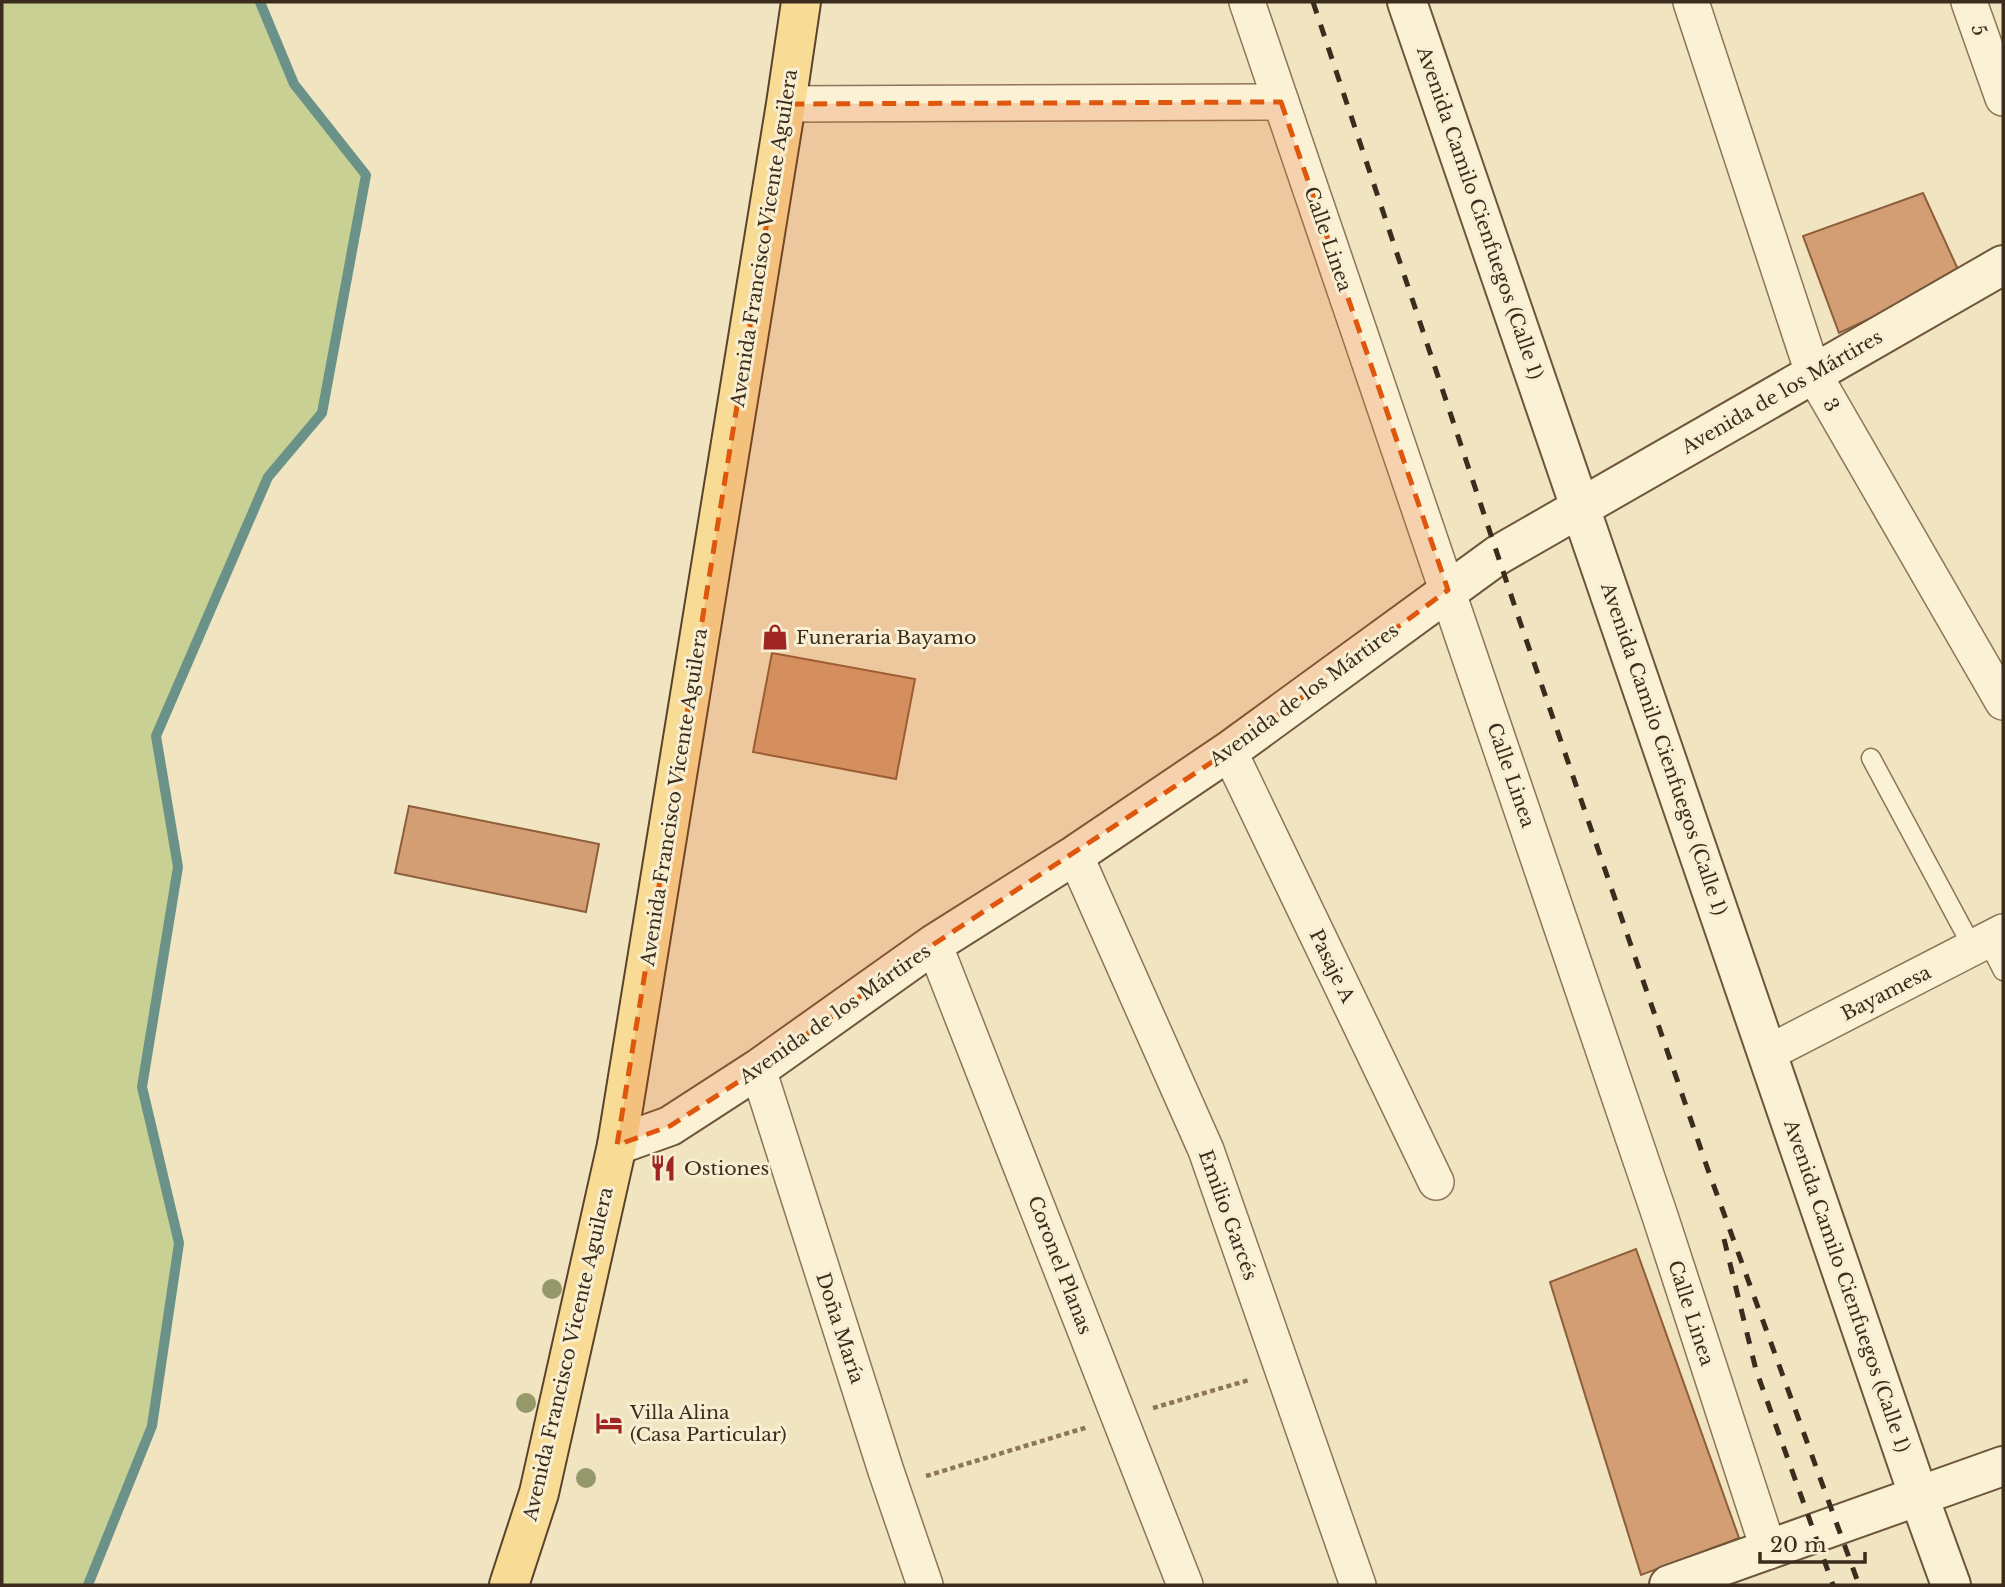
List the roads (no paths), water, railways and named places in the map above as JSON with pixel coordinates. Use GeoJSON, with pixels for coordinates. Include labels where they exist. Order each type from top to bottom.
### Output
{"type":"FeatureCollection","features":[{"type":"Feature","properties":{"kind":"main road","name":"Avenida Francisco Vicente Aguilera"},"geometry":{"type":"LineString","coordinates":[[509,1585],[539,1493],[617,1145],[801,2]]}},
{"type":"Feature","properties":{"kind":"street","name":"Calle Linea"},"geometry":{"type":"LineString","coordinates":[[1247,2],[1655,1203],[1769,1551]]}},
{"type":"Feature","properties":{"kind":"street","name":"Avenida Camilo Cienfuegos (Calle 1)"},"geometry":{"type":"LineString","coordinates":[[1408,2],[1951,1585]]}},
{"type":"Feature","properties":{"kind":"street","name":"3"},"geometry":{"type":"LineString","coordinates":[[1691,2],[1813,373],[2003,702]]}},
{"type":"Feature","properties":{"kind":"street","name":"5"},"geometry":{"type":"LineString","coordinates":[[1969,2],[2003,98]]}},
{"type":"Feature","properties":{"kind":"street"},"geometry":{"type":"LineString","coordinates":[[786,104],[1281,102]]}},
{"type":"Feature","properties":{"kind":"street","name":"Avenida de los Mártires"},"geometry":{"type":"LineString","coordinates":[[617,1145],[670,1126],[758,1069],[934,944],[1075,855],[1229,751],[1498,555],[2003,265]]}},
{"type":"Feature","properties":{"kind":"street","name":"Pasaje A"},"geometry":{"type":"LineString","coordinates":[[1229,751],[1436,1182]]}},
{"type":"Feature","properties":{"kind":"street","name":"Emilio Garcés"},"geometry":{"type":"LineString","coordinates":[[1075,855],[1206,1150],[1358,1585]]}},
{"type":"Feature","properties":{"kind":"street","name":"Bayamesa"},"geometry":{"type":"LineString","coordinates":[[1768,1053],[1988,940]]}},
{"type":"Feature","properties":{"kind":"street","name":"Coronel Planas"},"geometry":{"type":"LineString","coordinates":[[934,944],[1185,1585]]}},
{"type":"Feature","properties":{"kind":"street","name":"Doña María"},"geometry":{"type":"LineString","coordinates":[[758,1069],[925,1585]]}},
{"type":"Feature","properties":{"kind":"street"},"geometry":{"type":"LineString","coordinates":[[1669,1585],[2003,1466]]}},
{"type":"Feature","properties":{"kind":"lane"},"geometry":{"type":"LineString","coordinates":[[1871,758],[1988,940],[2003,971]]}},
{"type":"Feature","properties":{"kind":"waterway"},"geometry":{"type":"LineString","coordinates":[[88,1585],[152,1426],[179,1243],[142,1087],[178,867],[156,736],[268,477],[322,413],[366,175],[294,84],[260,2]]}},
{"type":"Feature","properties":{"kind":"railway"},"geometry":{"type":"LineString","coordinates":[[1313,2],[1518,616],[1707,1167],[1859,1585]]}},
{"type":"Feature","properties":{"kind":"railway"},"geometry":{"type":"LineString","coordinates":[[1724,1239],[1756,1370],[1833,1585]]}},
{"type":"Feature","properties":{"kind":"place","name":"Funeraria Bayamo"},"geometry":{"type":"Point","coordinates":[775,637]}},
{"type":"Feature","properties":{"kind":"place","name":"Ostiones"},"geometry":{"type":"Point","coordinates":[663,1168]}},
{"type":"Feature","properties":{"kind":"place","name":"Villa Alina (Casa Particular)"},"geometry":{"type":"Point","coordinates":[609,1423]}}]}
